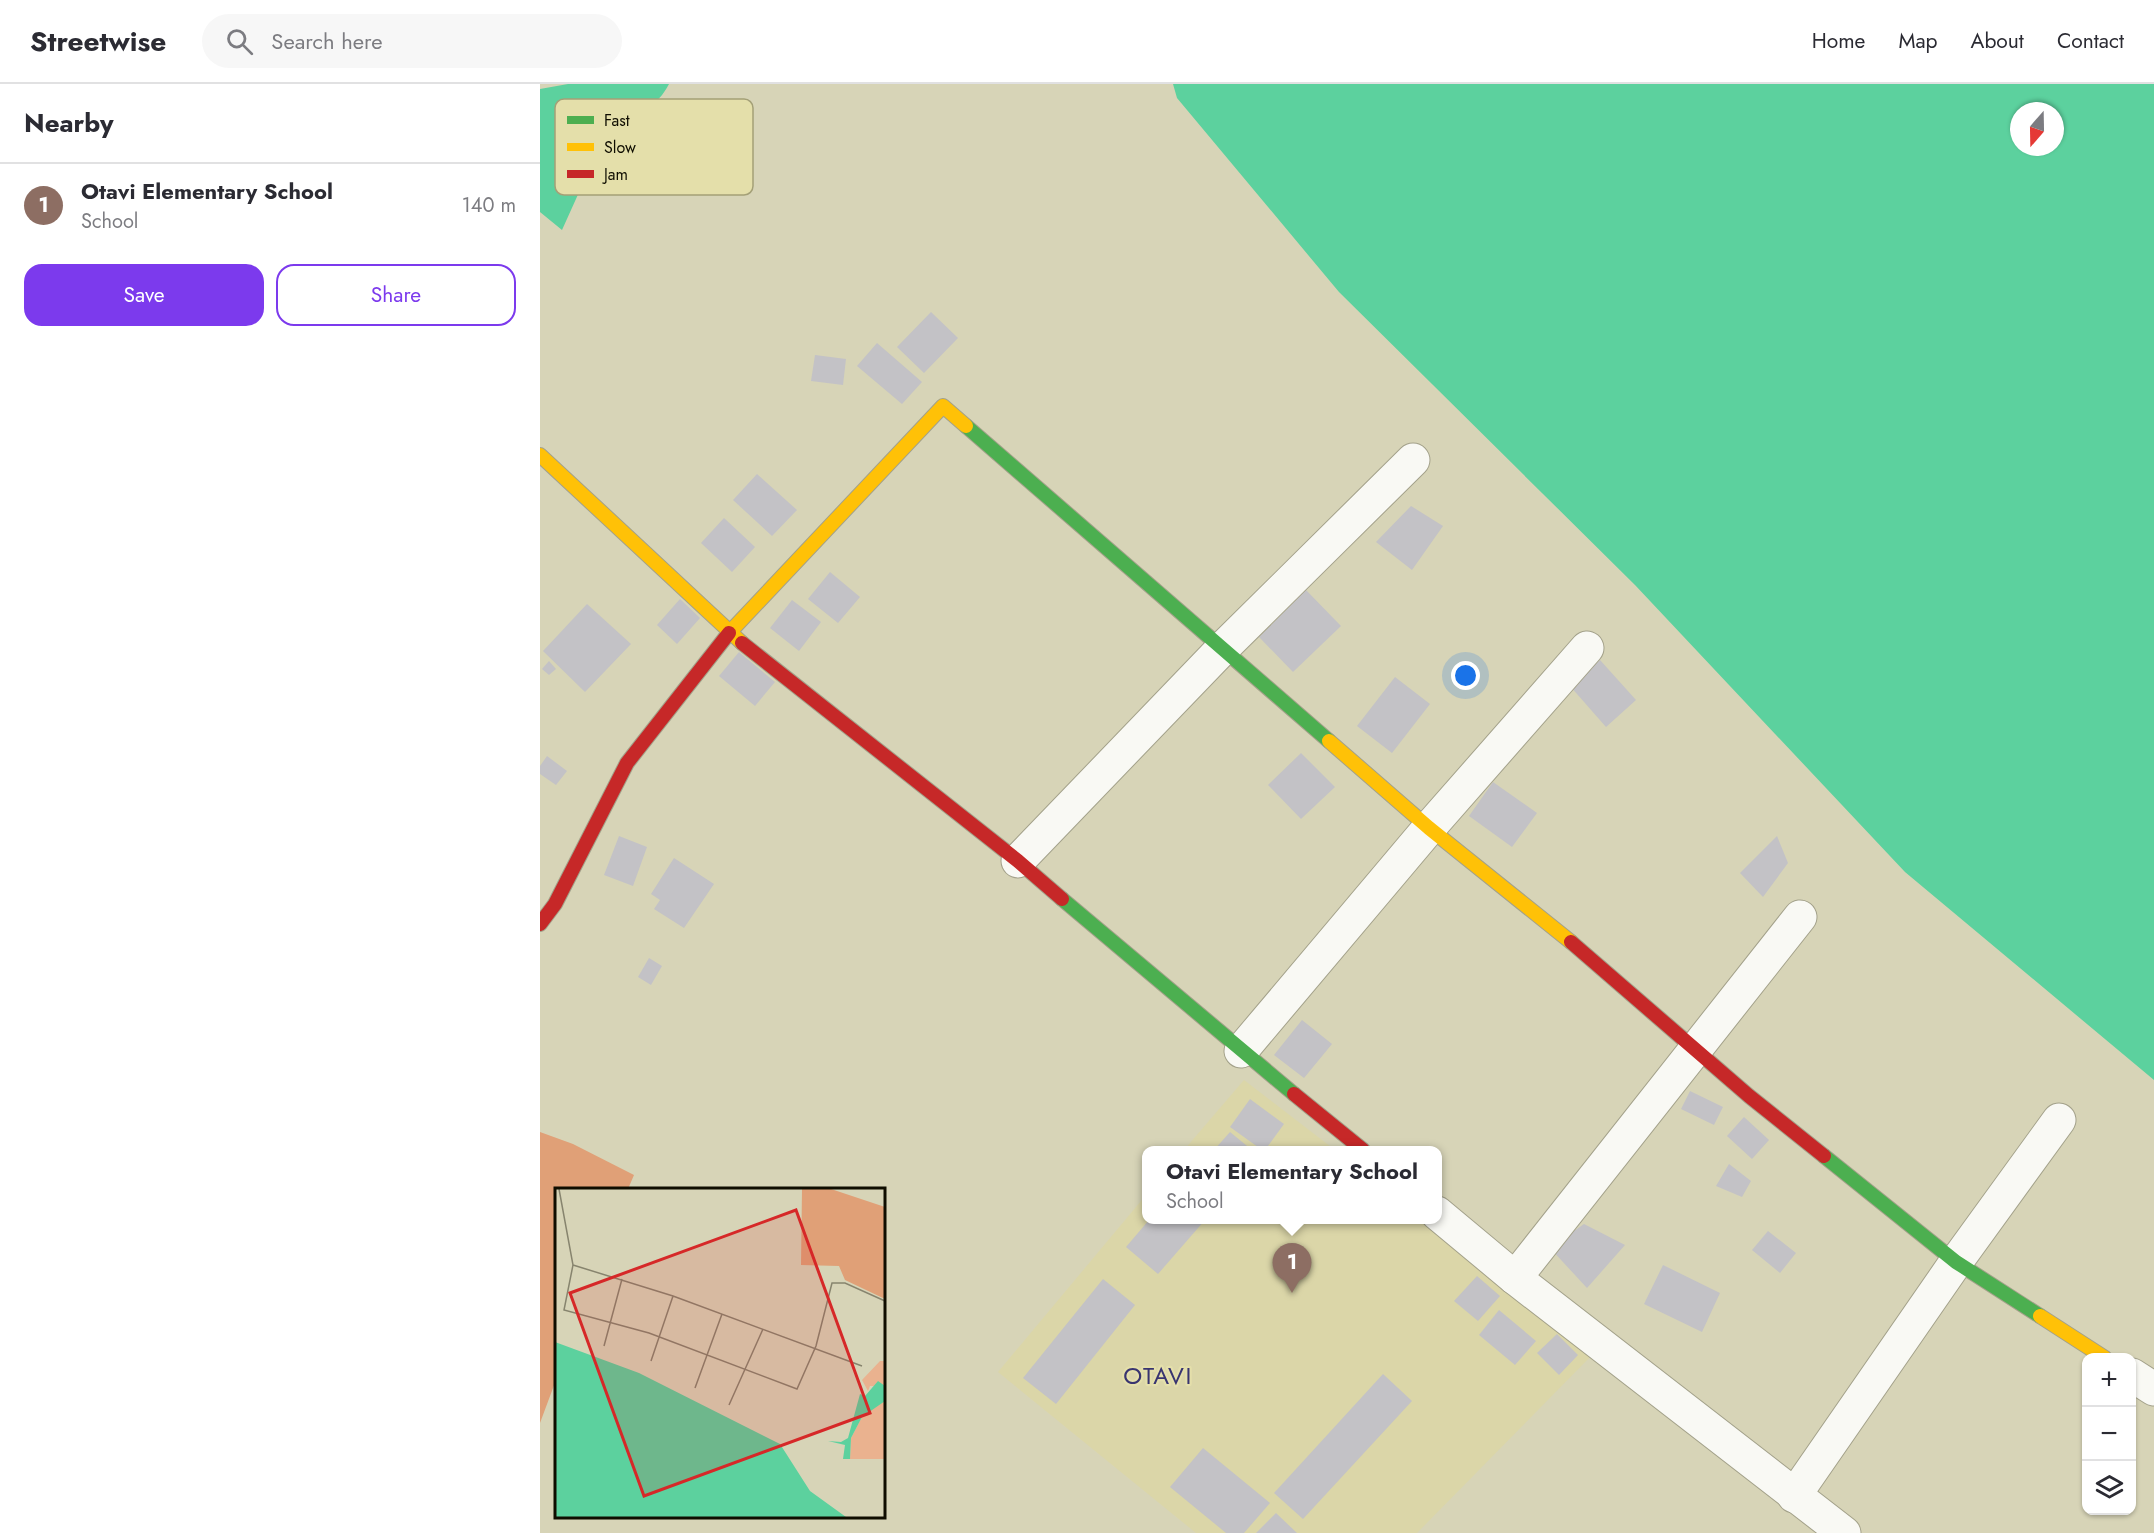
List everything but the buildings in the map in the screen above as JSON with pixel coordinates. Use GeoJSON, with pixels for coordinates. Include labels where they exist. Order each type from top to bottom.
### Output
{"type":"FeatureCollection","features":[{"type":"Feature","properties":{"kind":"street"},"geometry":{"type":"LineString","coordinates":[[540,924],[555,904],[627,763],[729,633],[943,406],[1429,828],[1583,952],[1749,1096],[1956,1262],[2097,1353]]}},
{"type":"Feature","properties":{"kind":"street"},"geometry":{"type":"LineString","coordinates":[[540,455],[729,633],[1018,861],[1241,1051],[1358,1146]]}},
{"type":"Feature","properties":{"kind":"street"},"geometry":{"type":"LineString","coordinates":[[1018,861],[1222,648],[1413,460]]}},
{"type":"Feature","properties":{"kind":"street"},"geometry":{"type":"LineString","coordinates":[[1241,1051],[1429,828],[1587,648]]}},
{"type":"Feature","properties":{"kind":"street"},"geometry":{"type":"LineString","coordinates":[[1515,1278],[1800,917]]}},
{"type":"Feature","properties":{"kind":"street"},"geometry":{"type":"LineString","coordinates":[[1794,1496],[1956,1262],[2059,1120]]}},
{"type":"Feature","properties":{"kind":"street"},"geometry":{"type":"LineString","coordinates":[[1442,1217],[1515,1278],[1794,1496],[1845,1533]]}},
{"type":"Feature","properties":{"kind":"street"},"geometry":{"type":"LineString","coordinates":[[2136,1378],[2154,1389]]}},
{"type":"Feature","properties":{"kind":"shaded area"},"geometry":{"type":"Polygon","coordinates":[[[568,84],[669,84],[658,99],[555,99],[555,195],[578,195],[562,230],[540,212],[540,89],[568,84]]]}},
{"type":"Feature","properties":{"kind":"shaded area"},"geometry":{"type":"Polygon","coordinates":[[[1173,84],[2154,84],[2154,1080],[1905,872],[1635,585],[1339,292],[1177,98],[1173,84]]]}},
{"type":"Feature","properties":{"kind":"shaded area"},"geometry":{"type":"Polygon","coordinates":[[[1244,1080],[1330,1146],[1187,1146],[1244,1080]]]}},
{"type":"Feature","properties":{"kind":"shaded area"},"geometry":{"type":"Polygon","coordinates":[[[540,1132],[573,1144],[634,1175],[628,1188],[555,1188],[555,1383],[540,1423],[540,1132]]]}},
{"type":"Feature","properties":{"kind":"shaded area"},"geometry":{"type":"Polygon","coordinates":[[[1142,1200],[1142,1224],[1430,1224],[1595,1352],[1417,1533],[1196,1533],[998,1372],[1142,1200]]]}},
{"type":"Feature","properties":{"kind":"traffic: fast"},"geometry":{"type":"LineString","coordinates":[[966,426],[1329,741]]}},
{"type":"Feature","properties":{"kind":"traffic: fast"},"geometry":{"type":"LineString","coordinates":[[1062,899],[1294,1094]]}},
{"type":"Feature","properties":{"kind":"traffic: fast"},"geometry":{"type":"LineString","coordinates":[[1824,1156],[1956,1262],[2040,1316]]}},
{"type":"Feature","properties":{"kind":"traffic: slow"},"geometry":{"type":"LineString","coordinates":[[729,633],[943,406],[966,426]]}},
{"type":"Feature","properties":{"kind":"traffic: slow"},"geometry":{"type":"LineString","coordinates":[[540,455],[742,643]]}},
{"type":"Feature","properties":{"kind":"traffic: slow"},"geometry":{"type":"LineString","coordinates":[[1329,741],[1429,828],[1571,942]]}},
{"type":"Feature","properties":{"kind":"traffic: slow"},"geometry":{"type":"LineString","coordinates":[[2040,1316],[2097,1353]]}},
{"type":"Feature","properties":{"kind":"traffic: jam"},"geometry":{"type":"LineString","coordinates":[[540,924],[555,904],[627,763],[729,633]]}},
{"type":"Feature","properties":{"kind":"traffic: jam"},"geometry":{"type":"LineString","coordinates":[[742,643],[1018,861],[1062,899]]}},
{"type":"Feature","properties":{"kind":"traffic: jam"},"geometry":{"type":"LineString","coordinates":[[1571,942],[1749,1096],[1824,1156]]}},
{"type":"Feature","properties":{"kind":"traffic: jam"},"geometry":{"type":"LineString","coordinates":[[1294,1094],[1358,1146]]}},
{"type":"Feature","properties":{"kind":"place","name":"Otavi Elementary School"},"geometry":{"type":"Point","coordinates":[1292,1293]}},
{"type":"Feature","properties":{"kind":"district","name":"OTAVI"},"geometry":{"type":"Point","coordinates":[1158,1376]}}]}
